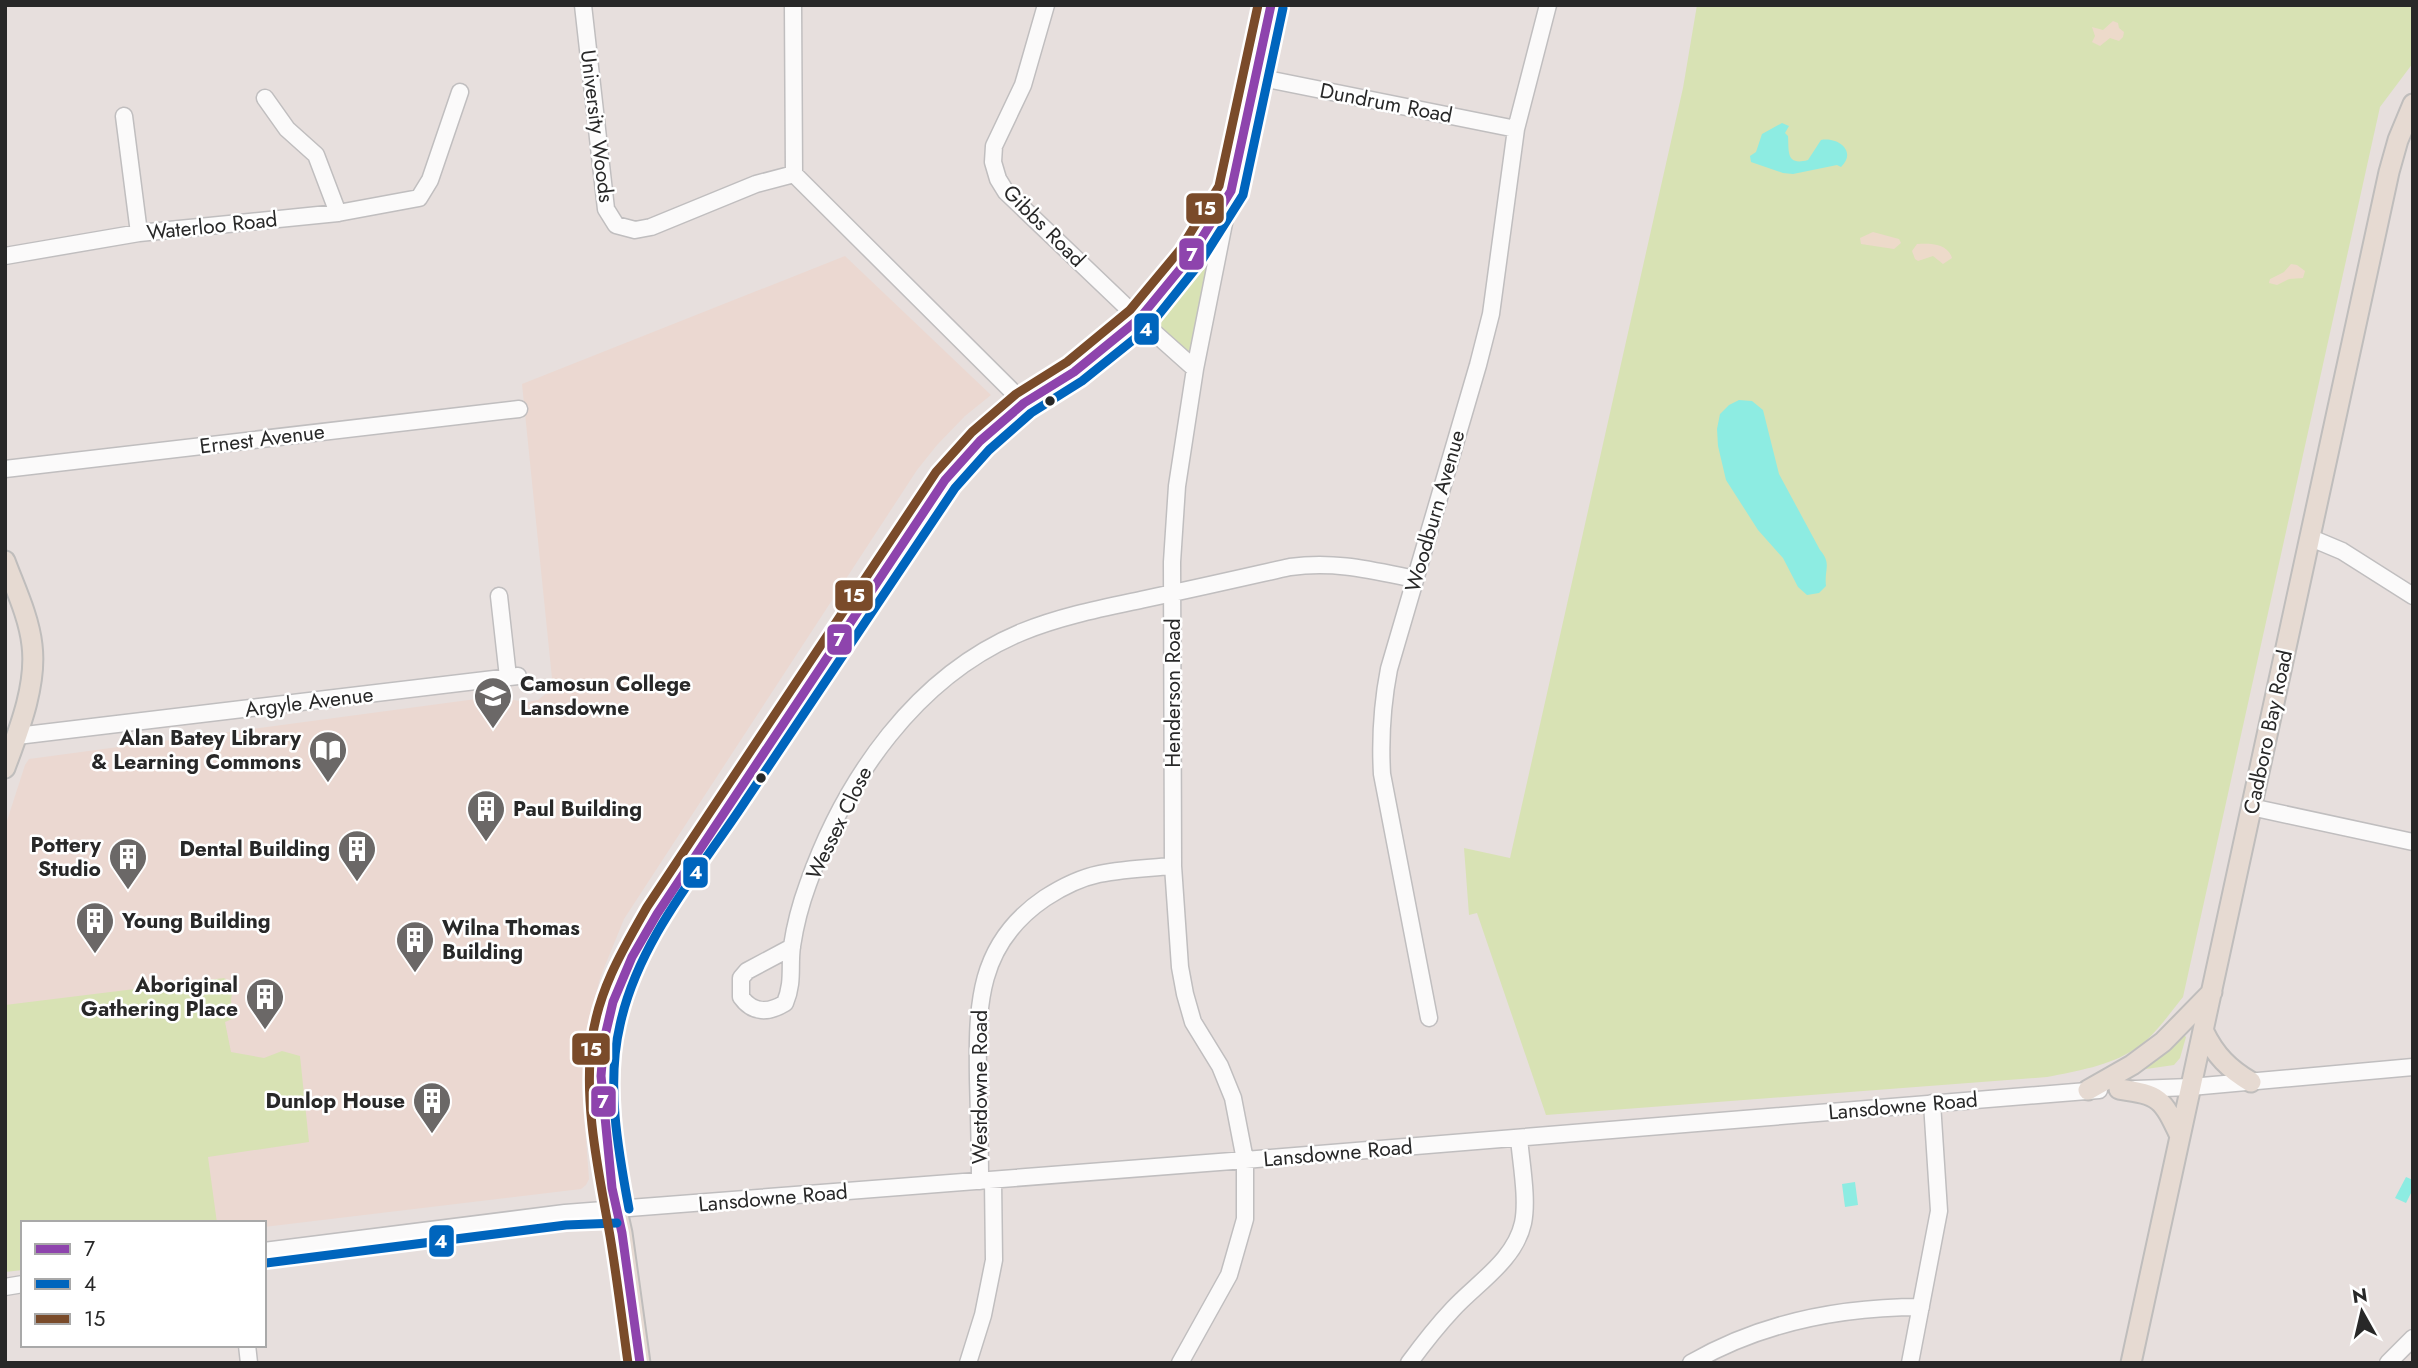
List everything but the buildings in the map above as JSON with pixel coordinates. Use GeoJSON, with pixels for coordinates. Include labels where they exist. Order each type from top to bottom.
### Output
{"type":"FeatureCollection","features":[{"type":"Feature","properties":{"kind":"main road","name":"Henderson Road"},"geometry":{"type":"LineString","coordinates":[[1231,191],[1271,5]]}},
{"type":"Feature","properties":{"kind":"main road","name":"Cadboro Bay Road"},"geometry":{"type":"LineString","coordinates":[[2132,1363],[2389,172],[2398,140],[2413,104]]}},
{"type":"Feature","properties":{"kind":"main road"},"geometry":{"type":"LineString","coordinates":[[640,1363],[612,1188],[601,1076],[604,1040],[613,1002],[632,957],[711,831],[945,480],[980,441],[1024,403],[1074,372],[1139,319],[1190,257],[1231,191]]}},
{"type":"Feature","properties":{"kind":"main road"},"geometry":{"type":"LineString","coordinates":[[5,561],[26,621],[33,655],[29,690],[5,768]]}},
{"type":"Feature","properties":{"kind":"main road"},"geometry":{"type":"LineString","coordinates":[[2088,1090],[2132,1065],[2164,1042],[2213,991]]}},
{"type":"Feature","properties":{"kind":"main road"},"geometry":{"type":"LineString","coordinates":[[2204,1032],[2211,1048],[2221,1059],[2234,1072],[2251,1082]]}},
{"type":"Feature","properties":{"kind":"main road"},"geometry":{"type":"LineString","coordinates":[[2119,1089],[2151,1094],[2159,1099],[2180,1136]]}},
{"type":"Feature","properties":{"kind":"street","name":"University Woods"},"geometry":{"type":"LineString","coordinates":[[583,5],[603,189],[606,209],[616,225],[635,230],[651,227],[756,184],[793,174]]}},
{"type":"Feature","properties":{"kind":"street"},"geometry":{"type":"LineString","coordinates":[[793,5],[793,174],[1024,403]]}},
{"type":"Feature","properties":{"kind":"street","name":"Gibbs Road"},"geometry":{"type":"LineString","coordinates":[[1046,5],[1023,85],[994,146],[993,162],[998,179],[1006,192],[1195,369]]}},
{"type":"Feature","properties":{"kind":"street","name":"Woodburn Avenue"},"geometry":{"type":"LineString","coordinates":[[1429,1018],[1387,811],[1380,735],[1389,669],[1491,314],[1516,129],[1548,5]]}},
{"type":"Feature","properties":{"kind":"street","name":"Dundrum Road"},"geometry":{"type":"LineString","coordinates":[[1257,77],[1516,129]]}},
{"type":"Feature","properties":{"kind":"street","name":"Waterloo Road"},"geometry":{"type":"LineString","coordinates":[[5,256],[139,233],[338,213],[419,198],[429,180],[460,92]]}},
{"type":"Feature","properties":{"kind":"street"},"geometry":{"type":"LineString","coordinates":[[265,98],[287,129],[316,155],[338,213]]}},
{"type":"Feature","properties":{"kind":"street"},"geometry":{"type":"LineString","coordinates":[[124,116],[139,233]]}},
{"type":"Feature","properties":{"kind":"street","name":"Henderson Road"},"geometry":{"type":"LineString","coordinates":[[1180,1363],[1229,1275],[1245,1219],[1245,1160],[1233,1098],[1220,1066],[1194,1022],[1185,994],[1180,967],[1173,866],[1172,593],[1177,486],[1195,369],[1231,191]]}},
{"type":"Feature","properties":{"kind":"street","name":"Ernest Avenue"},"geometry":{"type":"LineString","coordinates":[[5,468],[519,409]]}},
{"type":"Feature","properties":{"kind":"street"},"geometry":{"type":"LineString","coordinates":[[2311,538],[2342,551],[2413,596]]}},
{"type":"Feature","properties":{"kind":"street","name":"Wessex Close"},"geometry":{"type":"LineString","coordinates":[[792,947],[807,885],[828,836],[870,759],[903,718],[942,681],[992,647],[1032,628],[1068,616],[1290,567],[1317,564],[1347,566],[1415,579]]}},
{"type":"Feature","properties":{"kind":"street","name":"Argyle Avenue"},"geometry":{"type":"LineString","coordinates":[[17,736],[513,676],[499,596]]}},
{"type":"Feature","properties":{"kind":"street"},"geometry":{"type":"LineString","coordinates":[[2251,807],[2413,842]]}},
{"type":"Feature","properties":{"kind":"street","name":"Westdowne Road"},"geometry":{"type":"LineString","coordinates":[[968,1363],[983,1315],[994,1260],[977,1022],[989,966],[1003,939],[1032,907],[1062,887],[1098,874],[1173,866]]}},
{"type":"Feature","properties":{"kind":"street","name":"Lansdowne Road"},"geometry":{"type":"LineString","coordinates":[[266,1251],[565,1213],[617,1211],[2088,1090],[2192,1087],[2413,1068]]}},
{"type":"Feature","properties":{"kind":"street"},"geometry":{"type":"LineString","coordinates":[[1910,1363],[1939,1211],[1932,1103]]}},
{"type":"Feature","properties":{"kind":"street"},"geometry":{"type":"LineString","coordinates":[[1409,1363],[1454,1307],[1506,1256],[1518,1238],[1524,1214],[1519,1138]]}},
{"type":"Feature","properties":{"kind":"street"},"geometry":{"type":"LineString","coordinates":[[1691,1363],[1752,1334],[1790,1322],[1843,1311],[1921,1307]]}},
{"type":"Feature","properties":{"kind":"street"},"geometry":{"type":"LineString","coordinates":[[2388,1363],[2413,1338]]}},
{"type":"Feature","properties":{"kind":"shaded area","name":"Camosun College Lansdowne"},"geometry":{"type":"Polygon","coordinates":[[[845,256],[991,395],[965,416],[917,470],[624,919],[600,978],[586,1034],[582,1087],[589,1179],[586,1185],[581,1189],[266,1227],[266,1221],[21,1221],[21,1227],[5,1258],[5,827],[25,765],[29,759],[491,697],[528,702],[538,700],[553,688],[522,384],[845,256]]]}},
{"type":"Feature","properties":{"kind":"green space"},"geometry":{"type":"Polygon","coordinates":[[[1697,5],[2413,5],[2413,63],[2380,107],[2183,997],[2149,1038],[2115,1060],[2047,1077],[1546,1115],[1477,913],[1469,915],[1464,848],[1510,858],[1683,88],[1697,5]]]}},
{"type":"Feature","properties":{"kind":"green space"},"geometry":{"type":"Polygon","coordinates":[[[1204,259],[1210,261],[1194,348],[1190,351],[1185,350],[1155,321],[1156,316],[1204,259]]]}},
{"type":"Feature","properties":{"kind":"green space"},"geometry":{"type":"Polygon","coordinates":[[[224,978],[235,985],[231,1001],[237,1017],[225,1022],[231,1052],[264,1058],[282,1051],[300,1056],[309,1142],[208,1157],[217,1221],[21,1221],[21,1270],[5,1272],[5,1005],[224,978]]]}},
{"type":"Feature","properties":{"kind":"green space"},"geometry":{"type":"Polygon","coordinates":[[[2184,1035],[2186,1037],[2180,1058],[2174,1065],[2139,1070],[2139,1067],[2169,1051],[2184,1035]]]}},
{"type":"Feature","properties":{"kind":"sand"},"geometry":{"type":"Polygon","coordinates":[[[2113,21],[2118,23],[2124,32],[2119,41],[2110,38],[2100,46],[2092,42],[2095,36],[2092,27],[2103,30],[2113,21]]]}},
{"type":"Feature","properties":{"kind":"sand"},"geometry":{"type":"Polygon","coordinates":[[[1873,232],[1899,239],[1901,243],[1894,249],[1861,244],[1860,238],[1873,232]]]}},
{"type":"Feature","properties":{"kind":"sand"},"geometry":{"type":"Polygon","coordinates":[[[1917,244],[1932,244],[1947,249],[1952,258],[1943,264],[1933,256],[1918,261],[1912,251],[1917,244]]]}},
{"type":"Feature","properties":{"kind":"sand"},"geometry":{"type":"Polygon","coordinates":[[[2291,264],[2305,271],[2303,278],[2289,279],[2277,285],[2269,283],[2270,279],[2284,272],[2291,264]]]}},
{"type":"Feature","properties":{"kind":"water"},"geometry":{"type":"Polygon","coordinates":[[[1782,123],[1789,126],[1785,133],[1788,136],[1792,159],[1808,160],[1821,140],[1828,140],[1839,143],[1846,151],[1847,156],[1841,167],[1837,165],[1793,174],[1751,162],[1750,156],[1756,152],[1762,134],[1782,123]]]}},
{"type":"Feature","properties":{"kind":"water"},"geometry":{"type":"Polygon","coordinates":[[[1739,400],[1752,401],[1763,410],[1779,474],[1826,559],[1826,586],[1819,593],[1807,595],[1798,587],[1783,558],[1758,530],[1726,480],[1717,429],[1720,414],[1739,400]]]}},
{"type":"Feature","properties":{"kind":"water"},"geometry":{"type":"Polygon","coordinates":[[[2406,1177],[2413,1180],[2413,1189],[2406,1203],[2395,1198],[2406,1177]]]}},
{"type":"Feature","properties":{"kind":"water"},"geometry":{"type":"Polygon","coordinates":[[[1855,1182],[1858,1205],[1845,1207],[1842,1184],[1855,1182]]]}},
{"type":"Feature","properties":{"kind":"transit line","name":"15"},"geometry":{"type":"LineString","coordinates":[[628,1363],[613,1252],[597,1163],[589,1088],[595,1022],[613,971],[647,907],[936,472],[972,432],[1016,394],[1067,362],[1130,310],[1180,250],[1219,186],[1258,5]]}},
{"type":"Feature","properties":{"kind":"transit line","name":"7"},"geometry":{"type":"LineString","coordinates":[[640,1363],[622,1233],[612,1188],[601,1076],[604,1040],[613,1002],[632,957],[657,914],[945,480],[980,441],[1024,403],[1074,372],[1139,319],[1190,257],[1231,191],[1271,5]]}},
{"type":"Feature","properties":{"kind":"transit line","name":"4"},"geometry":{"type":"LineString","coordinates":[[629,1209],[615,1117],[616,1047],[629,994],[656,935],[672,907],[955,488],[989,450],[1031,413],[1082,381],[1148,328],[1200,263],[1243,195],[1283,8]]}},
{"type":"Feature","properties":{"kind":"transit line","name":"4"},"geometry":{"type":"LineString","coordinates":[[266,1263],[566,1225],[617,1223]]}},
{"type":"Feature","properties":{"kind":"place","name":"Camosun College Lansdowne"},"geometry":{"type":"Point","coordinates":[493,730]}},
{"type":"Feature","properties":{"kind":"place","name":"Alan Batey Library & Learning Commons"},"geometry":{"type":"Point","coordinates":[328,784]}},
{"type":"Feature","properties":{"kind":"place","name":"Paul Building"},"geometry":{"type":"Point","coordinates":[486,843]}},
{"type":"Feature","properties":{"kind":"place","name":"Dental Building"},"geometry":{"type":"Point","coordinates":[357,883]}},
{"type":"Feature","properties":{"kind":"place","name":"Pottery Studio"},"geometry":{"type":"Point","coordinates":[128,891]}},
{"type":"Feature","properties":{"kind":"place","name":"Young Building"},"geometry":{"type":"Point","coordinates":[95,955]}},
{"type":"Feature","properties":{"kind":"place","name":"Wilna Thomas Building"},"geometry":{"type":"Point","coordinates":[415,974]}},
{"type":"Feature","properties":{"kind":"place","name":"Aboriginal Gathering Place"},"geometry":{"type":"Point","coordinates":[265,1031]}},
{"type":"Feature","properties":{"kind":"place","name":"Dunlop House"},"geometry":{"type":"Point","coordinates":[432,1135]}}]}
